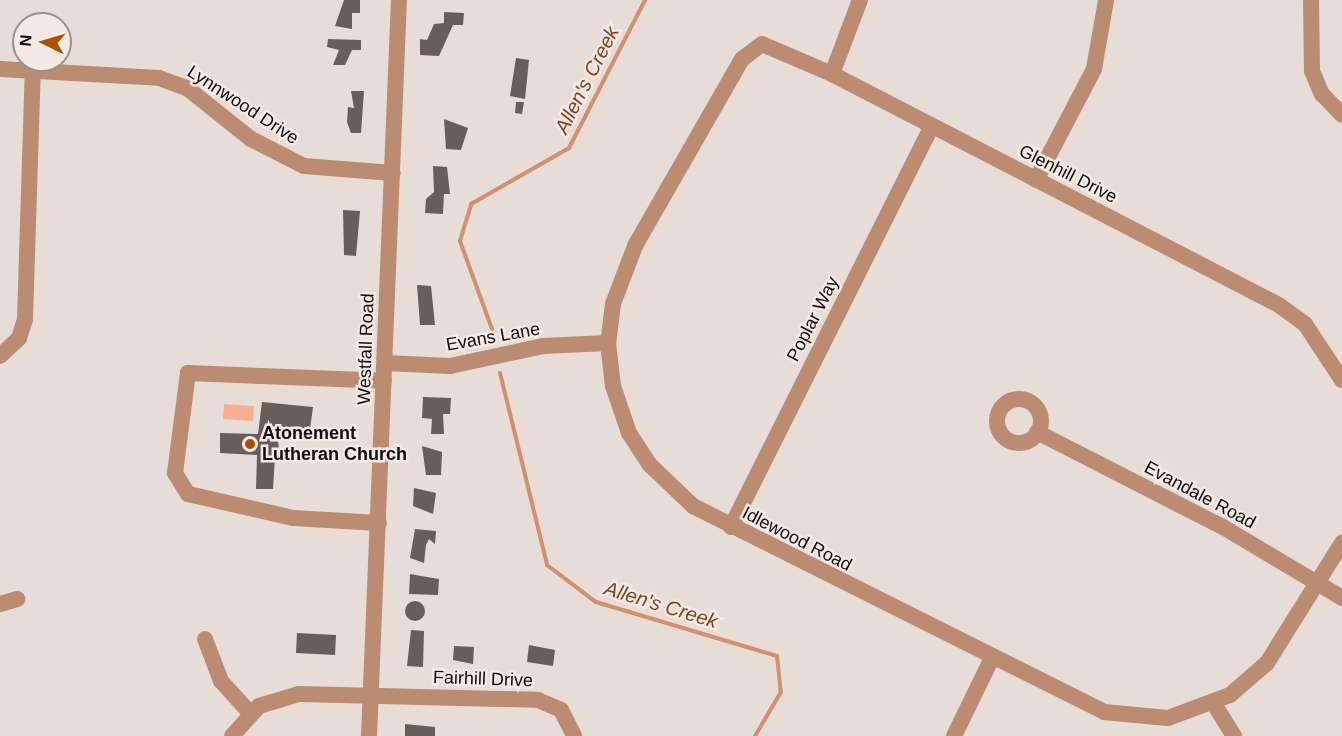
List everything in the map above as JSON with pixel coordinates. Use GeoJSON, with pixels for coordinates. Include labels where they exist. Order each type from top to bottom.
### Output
{"type":"FeatureCollection","features":[{"type":"Feature","properties":{"kind":"street","name":"Westfall Road"},"geometry":{"type":"LineString","coordinates":[[369,736],[399,0]]}},
{"type":"Feature","properties":{"kind":"street"},"geometry":{"type":"LineString","coordinates":[[832,74],[860,0]]}},
{"type":"Feature","properties":{"kind":"street"},"geometry":{"type":"LineString","coordinates":[[1036,180],[1094,69],[1106,0]]}},
{"type":"Feature","properties":{"kind":"street"},"geometry":{"type":"LineString","coordinates":[[1311,0],[1312,71],[1322,94],[1342,115]]}},
{"type":"Feature","properties":{"kind":"street","name":"Glenhill Drive"},"geometry":{"type":"LineString","coordinates":[[749,50],[774,45],[931,128],[1288,310],[1326,351],[1342,380]]}},
{"type":"Feature","properties":{"kind":"street","name":"Idlewood Road"},"geometry":{"type":"LineString","coordinates":[[749,50],[624,266],[608,343],[613,387],[639,450],[693,506],[1071,700],[1121,716],[1168,718],[1214,704],[1267,663],[1320,584]]}},
{"type":"Feature","properties":{"kind":"street"},"geometry":{"type":"LineString","coordinates":[[0,356],[19,338],[25,319],[33,72]]}},
{"type":"Feature","properties":{"kind":"street","name":"Lynnwood Drive"},"geometry":{"type":"LineString","coordinates":[[64,72],[159,78],[187,88],[251,139],[304,166],[393,173]]}},
{"type":"Feature","properties":{"kind":"street","name":"Poplar Way"},"geometry":{"type":"LineString","coordinates":[[731,527],[931,128]]}},
{"type":"Feature","properties":{"kind":"street","name":"Evans Lane"},"geometry":{"type":"LineString","coordinates":[[385,363],[450,366],[543,346],[608,343]]}},
{"type":"Feature","properties":{"kind":"street"},"geometry":{"type":"LineString","coordinates":[[379,523],[293,518],[188,494],[176,473],[184,378],[194,370],[384,381]]}},
{"type":"Feature","properties":{"kind":"street","name":"Evandale Road"},"geometry":{"type":"LineString","coordinates":[[1037,432],[1342,598]]}},
{"type":"Feature","properties":{"kind":"street"},"geometry":{"type":"LineString","coordinates":[[1320,584],[1342,543]]}},
{"type":"Feature","properties":{"kind":"street"},"geometry":{"type":"LineString","coordinates":[[0,604],[17,599]]}},
{"type":"Feature","properties":{"kind":"street"},"geometry":{"type":"LineString","coordinates":[[205,639],[221,681],[249,712],[232,736]]}},
{"type":"Feature","properties":{"kind":"street"},"geometry":{"type":"LineString","coordinates":[[954,736],[992,660]]}},
{"type":"Feature","properties":{"kind":"street","name":"Fairhill Drive"},"geometry":{"type":"LineString","coordinates":[[249,712],[290,695],[538,700],[561,710],[574,736]]}},
{"type":"Feature","properties":{"kind":"street"},"geometry":{"type":"LineString","coordinates":[[1214,704],[1234,736]]}},
{"type":"Feature","properties":{"kind":"shaded area"},"geometry":{"type":"Polygon","coordinates":[[[224,404],[254,406],[253,421],[223,419],[224,404]]]}},
{"type":"Feature","properties":{"kind":"building"},"geometry":{"type":"Polygon","coordinates":[[[344,0],[360,0],[360,13],[352,13],[352,29],[335,26],[344,0]]]}},
{"type":"Feature","properties":{"kind":"building"},"geometry":{"type":"Polygon","coordinates":[[[444,12],[464,13],[463,25],[453,25],[439,56],[420,55],[420,39],[427,40],[434,24],[444,23],[444,12]]]}},
{"type":"Feature","properties":{"kind":"building"},"geometry":{"type":"Polygon","coordinates":[[[328,39],[361,40],[361,50],[352,50],[345,65],[333,65],[339,50],[327,47],[328,39]]]}},
{"type":"Feature","properties":{"kind":"building"},"geometry":{"type":"Polygon","coordinates":[[[516,58],[529,60],[525,99],[510,96],[516,58]]]}},
{"type":"Feature","properties":{"kind":"building"},"geometry":{"type":"Polygon","coordinates":[[[351,91],[364,91],[361,133],[351,133],[347,122],[348,107],[354,108],[351,91]]]}},
{"type":"Feature","properties":{"kind":"building"},"geometry":{"type":"Polygon","coordinates":[[[516,102],[524,102],[522,114],[515,113],[516,102]]]}},
{"type":"Feature","properties":{"kind":"building"},"geometry":{"type":"Polygon","coordinates":[[[444,119],[468,128],[461,150],[446,149],[444,119]]]}},
{"type":"Feature","properties":{"kind":"building"},"geometry":{"type":"Polygon","coordinates":[[[433,166],[447,167],[450,194],[444,194],[443,214],[425,213],[426,199],[434,192],[433,166]]]}},
{"type":"Feature","properties":{"kind":"building"},"geometry":{"type":"Polygon","coordinates":[[[343,210],[360,211],[356,256],[344,255],[343,210]]]}},
{"type":"Feature","properties":{"kind":"building"},"geometry":{"type":"Polygon","coordinates":[[[417,285],[431,286],[435,325],[420,325],[417,285]]]}},
{"type":"Feature","properties":{"kind":"building"},"geometry":{"type":"Polygon","coordinates":[[[423,397],[451,398],[450,414],[443,414],[444,434],[431,434],[432,419],[422,418],[423,397]]]}},
{"type":"Feature","properties":{"kind":"building","name":"Atonement Lutheran Church"},"geometry":{"type":"Polygon","coordinates":[[[262,402],[313,407],[310,429],[276,427],[280,456],[275,456],[273,489],[256,489],[257,455],[220,453],[220,433],[258,434],[262,402]]]}},
{"type":"Feature","properties":{"kind":"building"},"geometry":{"type":"Polygon","coordinates":[[[422,446],[442,452],[441,475],[426,475],[422,446]]]}},
{"type":"Feature","properties":{"kind":"building"},"geometry":{"type":"Polygon","coordinates":[[[414,488],[436,493],[433,514],[413,506],[414,488]]]}},
{"type":"Feature","properties":{"kind":"building"},"geometry":{"type":"Polygon","coordinates":[[[415,529],[436,531],[435,544],[429,539],[426,545],[424,563],[410,558],[415,529]]]}},
{"type":"Feature","properties":{"kind":"building"},"geometry":{"type":"Polygon","coordinates":[[[410,574],[439,579],[438,595],[409,594],[410,574]]]}},
{"type":"Feature","properties":{"kind":"building"},"geometry":{"type":"Polygon","coordinates":[[[411,601],[419,601],[425,607],[425,615],[419,621],[411,621],[405,615],[405,607],[411,601]]]}},
{"type":"Feature","properties":{"kind":"building"},"geometry":{"type":"Polygon","coordinates":[[[411,630],[424,631],[423,667],[407,666],[411,630]]]}},
{"type":"Feature","properties":{"kind":"building"},"geometry":{"type":"Polygon","coordinates":[[[297,633],[336,635],[335,655],[296,653],[297,633]]]}},
{"type":"Feature","properties":{"kind":"building"},"geometry":{"type":"Polygon","coordinates":[[[529,645],[555,650],[553,666],[527,662],[529,645]]]}},
{"type":"Feature","properties":{"kind":"building"},"geometry":{"type":"Polygon","coordinates":[[[454,646],[474,647],[473,664],[453,660],[454,646]]]}},
{"type":"Feature","properties":{"kind":"building"},"geometry":{"type":"Polygon","coordinates":[[[405,724],[435,727],[435,736],[405,736],[405,724]]]}},
{"type":"Feature","properties":{"kind":"waterway","name":"Allen's Creek"},"geometry":{"type":"LineString","coordinates":[[492,329],[460,241],[471,204],[569,148],[645,0]]}},
{"type":"Feature","properties":{"kind":"waterway","name":"Allen's Creek"},"geometry":{"type":"LineString","coordinates":[[500,373],[547,565],[596,602],[777,656],[781,692],[755,736]]}},
{"type":"Feature","properties":{"kind":"place","name":"Atonement Lutheran Church"},"geometry":{"type":"Point","coordinates":[250,444]}}]}
